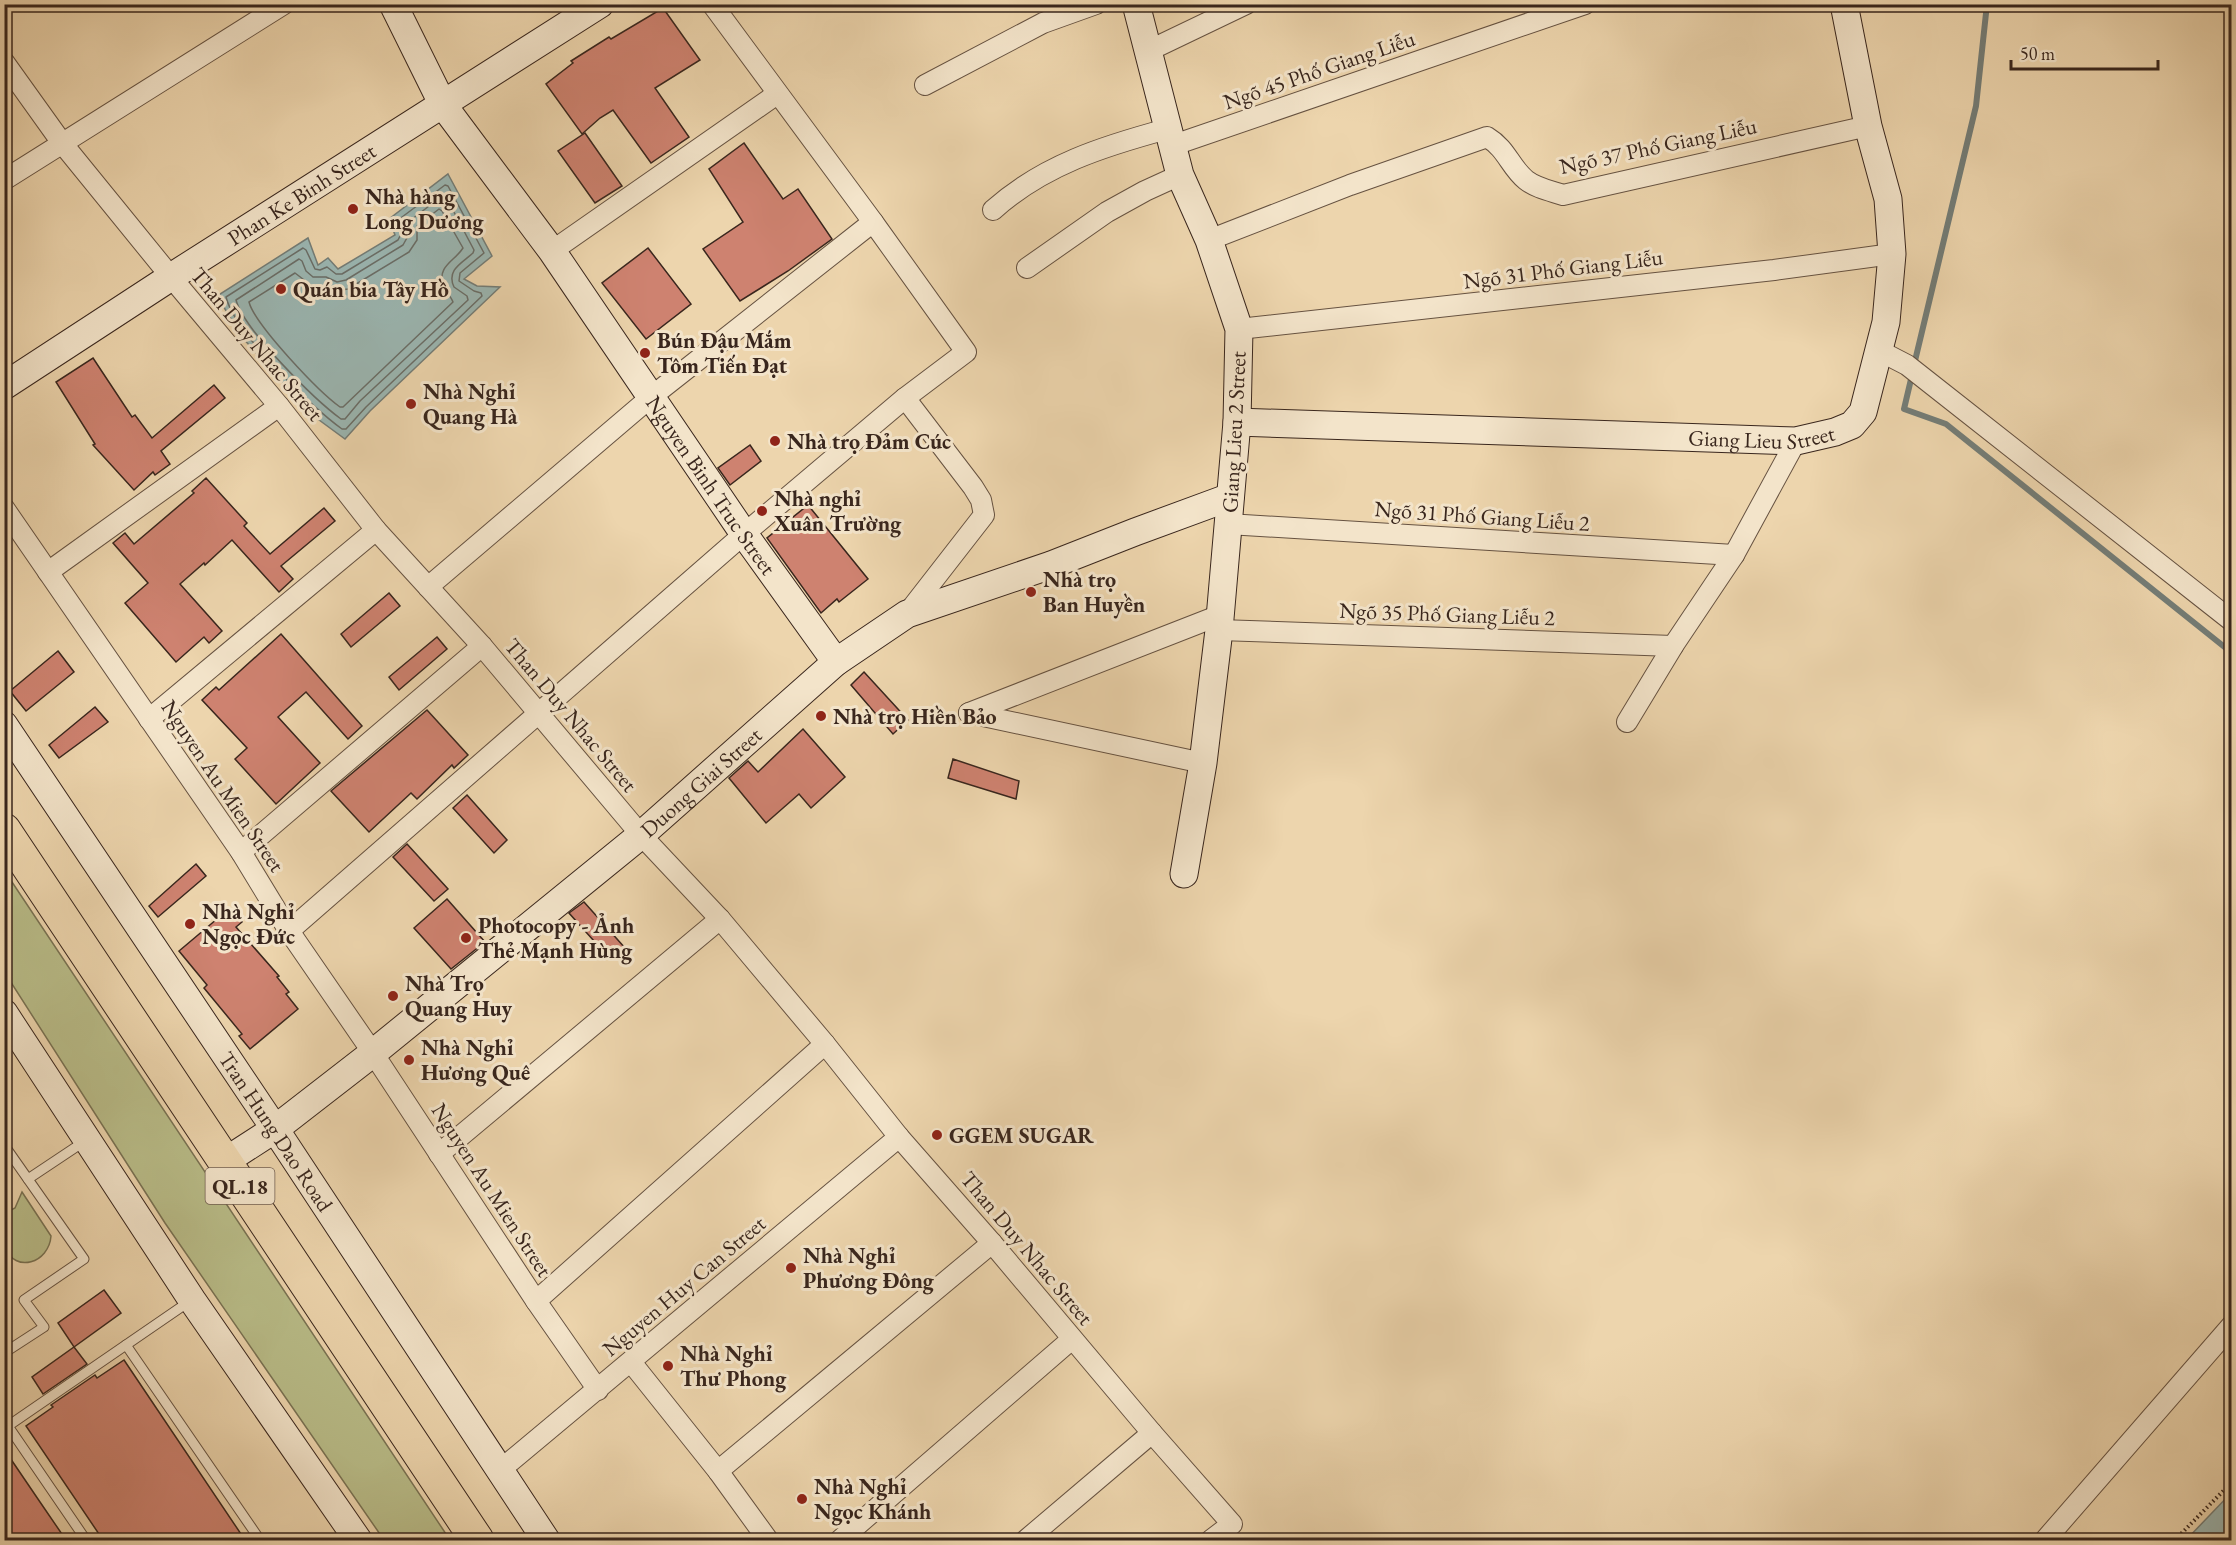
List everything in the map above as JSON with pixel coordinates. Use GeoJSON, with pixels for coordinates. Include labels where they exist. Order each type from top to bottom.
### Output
{"type":"FeatureCollection","features":[{"type":"Feature","properties":{"kind":"highway","name":"QL.18"},"geometry":{"type":"LineString","coordinates":[[4,830],[477,1540]]}},
{"type":"Feature","properties":{"kind":"main road","name":"Nguyen Binh Truc Street"},"geometry":{"type":"LineString","coordinates":[[393,4],[443,105],[552,251],[744,534],[836,662]]}},
{"type":"Feature","properties":{"kind":"main road","name":"Phan Ke Binh Street"},"geometry":{"type":"LineString","coordinates":[[4,386],[600,4]]}},
{"type":"Feature","properties":{"kind":"main road","name":"Giang Lieu 2 Street"},"geometry":{"type":"LineString","coordinates":[[1136,4],[1180,175],[1209,240],[1239,329],[1237,422],[1219,623],[1203,763],[1184,874]]}},
{"type":"Feature","properties":{"kind":"main road","name":"Giang Lieu Street"},"geometry":{"type":"LineString","coordinates":[[1237,422],[1797,441],[1835,432],[1852,425],[1863,412],[1866,404],[1886,322],[1892,254],[1888,199],[1868,126],[1844,4]]}},
{"type":"Feature","properties":{"kind":"main road","name":"Duong Giai Street"},"geometry":{"type":"LineString","coordinates":[[224,1162],[275,1129],[373,1053],[641,835],[836,662],[907,614],[1051,565],[1135,532],[1229,511]]}},
{"type":"Feature","properties":{"kind":"main road","name":"Tran Hung Dao Road"},"geometry":{"type":"LineString","coordinates":[[4,725],[275,1129],[499,1472],[546,1540]]}},
{"type":"Feature","properties":{"kind":"main road"},"geometry":{"type":"LineString","coordinates":[[4,1012],[192,1300],[358,1540]]}},
{"type":"Feature","properties":{"kind":"street"},"geometry":{"type":"LineString","coordinates":[[4,180],[284,4]]}},
{"type":"Feature","properties":{"kind":"street"},"geometry":{"type":"LineString","coordinates":[[289,931],[744,534],[905,398],[966,352],[712,4]]}},
{"type":"Feature","properties":{"kind":"street"},"geometry":{"type":"LineString","coordinates":[[925,85],[1042,23],[1096,4]]}},
{"type":"Feature","properties":{"kind":"street"},"geometry":{"type":"LineString","coordinates":[[1148,51],[1246,4]]}},
{"type":"Feature","properties":{"kind":"street","name":"Ngõ 45 Phố Giang Liễu"},"geometry":{"type":"LineString","coordinates":[[993,210],[1005,199],[1053,168],[1093,150],[1169,137],[1585,4]]}},
{"type":"Feature","properties":{"kind":"street","name":"Than Duy Nhac Street"},"geometry":{"type":"LineString","coordinates":[[4,62],[62,143],[171,278],[279,406],[376,530],[482,646],[641,835],[720,919],[825,1044],[899,1137],[1232,1524],[1211,1540]]}},
{"type":"Feature","properties":{"kind":"street"},"geometry":{"type":"LineString","coordinates":[[552,251],[777,94]]}},
{"type":"Feature","properties":{"kind":"street","name":"Ngõ 37 Phố Giang Liễu"},"geometry":{"type":"LineString","coordinates":[[1209,240],[1350,185],[1486,136],[1498,143],[1525,179],[1563,195],[1868,126]]}},
{"type":"Feature","properties":{"kind":"street"},"geometry":{"type":"LineString","coordinates":[[1027,268],[1107,212],[1180,175]]}},
{"type":"Feature","properties":{"kind":"street"},"geometry":{"type":"LineString","coordinates":[[428,587],[651,397],[873,222]]}},
{"type":"Feature","properties":{"kind":"street","name":"Ngõ 31 Phố Giang Liễu"},"geometry":{"type":"LineString","coordinates":[[1239,329],[1774,270],[1892,254]]}},
{"type":"Feature","properties":{"kind":"street"},"geometry":{"type":"LineString","coordinates":[[1878,350],[1907,365],[2232,621]]}},
{"type":"Feature","properties":{"kind":"street"},"geometry":{"type":"LineString","coordinates":[[905,398],[973,487],[981,500],[984,515],[907,614]]}},
{"type":"Feature","properties":{"kind":"street"},"geometry":{"type":"LineString","coordinates":[[48,572],[279,406]]}},
{"type":"Feature","properties":{"kind":"street"},"geometry":{"type":"LineString","coordinates":[[1627,722],[1673,646],[1734,555],[1797,441]]}},
{"type":"Feature","properties":{"kind":"street","name":"Nguyen Au Mien Street"},"geometry":{"type":"LineString","coordinates":[[4,508],[241,852],[289,931],[598,1390]]}},
{"type":"Feature","properties":{"kind":"street","name":"Ngõ 31 Phố Giang Liễu 2"},"geometry":{"type":"LineString","coordinates":[[1229,511],[1734,555]]}},
{"type":"Feature","properties":{"kind":"street"},"geometry":{"type":"LineString","coordinates":[[149,719],[376,530]]}},
{"type":"Feature","properties":{"kind":"street"},"geometry":{"type":"LineString","coordinates":[[1203,763],[969,713],[1219,623]]}},
{"type":"Feature","properties":{"kind":"street","name":"Ngõ 35 Phố Giang Liễu 2"},"geometry":{"type":"LineString","coordinates":[[1219,623],[1673,646]]}},
{"type":"Feature","properties":{"kind":"street"},"geometry":{"type":"LineString","coordinates":[[241,852],[482,646]]}},
{"type":"Feature","properties":{"kind":"street"},"geometry":{"type":"LineString","coordinates":[[439,1154],[720,919]]}},
{"type":"Feature","properties":{"kind":"street"},"geometry":{"type":"LineString","coordinates":[[536,1301],[825,1044]]}},
{"type":"Feature","properties":{"kind":"street","name":"Nguyen Huy Can Street"},"geometry":{"type":"LineString","coordinates":[[499,1472],[899,1137]]}},
{"type":"Feature","properties":{"kind":"street"},"geometry":{"type":"LineString","coordinates":[[718,1471],[992,1243]]}},
{"type":"Feature","properties":{"kind":"street"},"geometry":{"type":"LineString","coordinates":[[2045,1540],[2232,1324]]}},
{"type":"Feature","properties":{"kind":"street"},"geometry":{"type":"LineString","coordinates":[[840,1540],[1072,1339]]}},
{"type":"Feature","properties":{"kind":"street"},"geometry":{"type":"LineString","coordinates":[[632,1362],[718,1471],[768,1540]]}},
{"type":"Feature","properties":{"kind":"street"},"geometry":{"type":"LineString","coordinates":[[1026,1540],[1152,1433]]}},
{"type":"Feature","properties":{"kind":"lane"},"geometry":{"type":"LineString","coordinates":[[28,1179],[87,1140]]}},
{"type":"Feature","properties":{"kind":"lane"},"geometry":{"type":"LineString","coordinates":[[4,1144],[84,1259],[24,1300],[44,1327],[4,1353]]}},
{"type":"Feature","properties":{"kind":"lane"},"geometry":{"type":"LineString","coordinates":[[86,1540],[8,1426],[192,1300]]}},
{"type":"Feature","properties":{"kind":"lane"},"geometry":{"type":"LineString","coordinates":[[126,1345],[260,1540]]}},
{"type":"Feature","properties":{"kind":"path"},"geometry":{"type":"LineString","coordinates":[[2175,1540],[2232,1482]]}},
{"type":"Feature","properties":{"kind":"green space"},"geometry":{"type":"Polygon","coordinates":[[[4,870],[450,1540],[384,1540],[165,1223],[5,973],[4,870]]]}},
{"type":"Feature","properties":{"kind":"green space"},"geometry":{"type":"Polygon","coordinates":[[[22,1192],[51,1236],[44,1253],[31,1262],[23,1263],[10,1255],[5,1247],[3,1235],[5,1213],[15,1208],[22,1192]]]}},
{"type":"Feature","properties":{"kind":"water"},"geometry":{"type":"Polygon","coordinates":[[[448,174],[492,256],[464,279],[477,286],[500,287],[370,411],[345,439],[315,417],[287,388],[242,337],[217,296],[308,238],[318,265],[328,258],[338,269],[395,235],[389,219],[448,174]]]}},
{"type":"Feature","properties":{"kind":"water"},"geometry":{"type":"Polygon","coordinates":[[[2231,1493],[2231,1526],[2218,1540],[2186,1540],[2231,1493]]]}},
{"type":"Feature","properties":{"kind":"building"},"geometry":{"type":"Polygon","coordinates":[[[663,8],[700,60],[655,88],[689,137],[651,163],[613,110],[582,134],[546,84],[573,63],[571,61],[609,37],[611,39],[663,8]]]}},
{"type":"Feature","properties":{"kind":"building"},"geometry":{"type":"Polygon","coordinates":[[[585,133],[622,186],[595,203],[558,151],[585,133]]]}},
{"type":"Feature","properties":{"kind":"building"},"geometry":{"type":"Polygon","coordinates":[[[744,143],[783,199],[798,189],[832,239],[788,271],[740,301],[703,249],[743,222],[709,169],[744,143]]]}},
{"type":"Feature","properties":{"kind":"building"},"geometry":{"type":"Polygon","coordinates":[[[648,248],[691,304],[646,339],[602,283],[648,248]]]}},
{"type":"Feature","properties":{"kind":"building"},"geometry":{"type":"Polygon","coordinates":[[[93,358],[132,417],[135,415],[152,438],[214,385],[225,398],[161,451],[170,464],[155,475],[153,472],[134,490],[93,445],[95,444],[56,382],[93,358]]]}},
{"type":"Feature","properties":{"kind":"building"},"geometry":{"type":"Polygon","coordinates":[[[750,445],[761,461],[730,485],[718,468],[750,445]]]}},
{"type":"Feature","properties":{"kind":"building"},"geometry":{"type":"Polygon","coordinates":[[[206,478],[247,523],[244,526],[270,554],[324,508],[335,521],[281,566],[293,579],[279,592],[232,540],[180,584],[222,631],[209,643],[204,637],[176,662],[125,603],[148,583],[113,543],[125,533],[134,544],[194,493],[192,491],[206,478]]]}},
{"type":"Feature","properties":{"kind":"building"},"geometry":{"type":"Polygon","coordinates":[[[808,505],[868,579],[839,602],[837,599],[821,613],[767,538],[808,505]]]}},
{"type":"Feature","properties":{"kind":"building"},"geometry":{"type":"Polygon","coordinates":[[[389,593],[400,606],[351,647],[341,634],[389,593]]]}},
{"type":"Feature","properties":{"kind":"building"},"geometry":{"type":"Polygon","coordinates":[[[281,634],[362,726],[348,739],[306,692],[278,717],[320,763],[276,804],[235,759],[247,748],[202,700],[216,687],[219,690],[281,634]]]}},
{"type":"Feature","properties":{"kind":"building"},"geometry":{"type":"Polygon","coordinates":[[[437,637],[447,649],[399,690],[389,677],[437,637]]]}},
{"type":"Feature","properties":{"kind":"building"},"geometry":{"type":"Polygon","coordinates":[[[58,651],[74,672],[26,711],[10,691],[58,651]]]}},
{"type":"Feature","properties":{"kind":"building"},"geometry":{"type":"Polygon","coordinates":[[[864,672],[908,720],[893,734],[851,685],[864,672]]]}},
{"type":"Feature","properties":{"kind":"building"},"geometry":{"type":"Polygon","coordinates":[[[95,707],[108,722],[59,758],[49,745],[95,707]]]}},
{"type":"Feature","properties":{"kind":"building"},"geometry":{"type":"Polygon","coordinates":[[[427,710],[468,755],[454,768],[452,765],[417,799],[411,793],[369,832],[331,791],[427,710]]]}},
{"type":"Feature","properties":{"kind":"building"},"geometry":{"type":"Polygon","coordinates":[[[803,729],[845,777],[811,808],[799,794],[766,823],[729,778],[748,761],[758,772],[803,729]]]}},
{"type":"Feature","properties":{"kind":"building"},"geometry":{"type":"Polygon","coordinates":[[[953,759],[1019,781],[1016,799],[948,778],[953,759]]]}},
{"type":"Feature","properties":{"kind":"building"},"geometry":{"type":"Polygon","coordinates":[[[467,795],[507,840],[494,853],[453,808],[467,795]]]}},
{"type":"Feature","properties":{"kind":"building"},"geometry":{"type":"Polygon","coordinates":[[[407,844],[448,889],[434,901],[393,857],[407,844]]]}},
{"type":"Feature","properties":{"kind":"building"},"geometry":{"type":"Polygon","coordinates":[[[196,864],[206,876],[158,917],[149,906],[196,864]]]}},
{"type":"Feature","properties":{"kind":"building"},"geometry":{"type":"Polygon","coordinates":[[[447,899],[485,942],[451,969],[414,928],[447,899]]]}},
{"type":"Feature","properties":{"kind":"building"},"geometry":{"type":"Polygon","coordinates":[[[584,902],[625,948],[611,960],[569,913],[584,902]]]}},
{"type":"Feature","properties":{"kind":"building"},"geometry":{"type":"Polygon","coordinates":[[[230,908],[242,922],[236,927],[279,976],[277,977],[289,992],[286,994],[298,1009],[250,1049],[239,1036],[242,1034],[204,988],[207,985],[179,951],[230,908]]]}},
{"type":"Feature","properties":{"kind":"building"},"geometry":{"type":"Polygon","coordinates":[[[104,1290],[121,1313],[74,1347],[58,1323],[104,1290]]]}},
{"type":"Feature","properties":{"kind":"building"},"geometry":{"type":"Polygon","coordinates":[[[74,1347],[87,1364],[43,1394],[32,1377],[74,1347]]]}},
{"type":"Feature","properties":{"kind":"building"},"geometry":{"type":"Polygon","coordinates":[[[124,1360],[245,1540],[103,1540],[26,1426],[53,1407],[51,1405],[95,1375],[97,1378],[124,1360]]]}},
{"type":"Feature","properties":{"kind":"building"},"geometry":{"type":"Polygon","coordinates":[[[4,1449],[40,1502],[66,1540],[4,1540],[4,1449]]]}},
{"type":"Feature","properties":{"kind":"waterway"},"geometry":{"type":"LineString","coordinates":[[1914,365],[1976,106],[1987,4]]}},
{"type":"Feature","properties":{"kind":"waterway"},"geometry":{"type":"LineString","coordinates":[[1912,375],[1904,409],[1946,424],[2232,653]]}},
{"type":"Feature","properties":{"kind":"place","name":"Nhà hàng Long Dương"},"geometry":{"type":"Point","coordinates":[353,209]}},
{"type":"Feature","properties":{"kind":"place","name":"Quán bia Tây Hồ"},"geometry":{"type":"Point","coordinates":[281,289]}},
{"type":"Feature","properties":{"kind":"place","name":"Bún Đậu Mắm Tôm Tiến Đạt"},"geometry":{"type":"Point","coordinates":[645,353]}},
{"type":"Feature","properties":{"kind":"place","name":"Nhà Nghỉ Quang Hà"},"geometry":{"type":"Point","coordinates":[411,404]}},
{"type":"Feature","properties":{"kind":"place","name":"Nhà trọ Đảm Cúc"},"geometry":{"type":"Point","coordinates":[775,441]}},
{"type":"Feature","properties":{"kind":"place","name":"Nhà nghỉ Xuân Trường"},"geometry":{"type":"Point","coordinates":[762,511]}},
{"type":"Feature","properties":{"kind":"place","name":"Nhà trọ Ban Huyền"},"geometry":{"type":"Point","coordinates":[1031,592]}},
{"type":"Feature","properties":{"kind":"place","name":"Nhà trọ Hiền Bảo"},"geometry":{"type":"Point","coordinates":[821,716]}},
{"type":"Feature","properties":{"kind":"place","name":"Nhà Nghỉ Ngọc Đức"},"geometry":{"type":"Point","coordinates":[190,924]}},
{"type":"Feature","properties":{"kind":"place","name":"Photocopy - Ảnh Thẻ Mạnh Hùng"},"geometry":{"type":"Point","coordinates":[466,938]}},
{"type":"Feature","properties":{"kind":"place","name":"Nhà Trọ Quang Huy"},"geometry":{"type":"Point","coordinates":[393,996]}},
{"type":"Feature","properties":{"kind":"place","name":"Nhà Nghỉ Hương Quê"},"geometry":{"type":"Point","coordinates":[409,1060]}},
{"type":"Feature","properties":{"kind":"place","name":"GGEM SUGAR"},"geometry":{"type":"Point","coordinates":[937,1135]}},
{"type":"Feature","properties":{"kind":"place","name":"Nhà Nghỉ Phương Đông"},"geometry":{"type":"Point","coordinates":[791,1268]}},
{"type":"Feature","properties":{"kind":"place","name":"Nhà Nghỉ Thư Phong"},"geometry":{"type":"Point","coordinates":[668,1366]}},
{"type":"Feature","properties":{"kind":"place","name":"Nhà Nghỉ Ngọc Khánh"},"geometry":{"type":"Point","coordinates":[802,1499]}}]}
